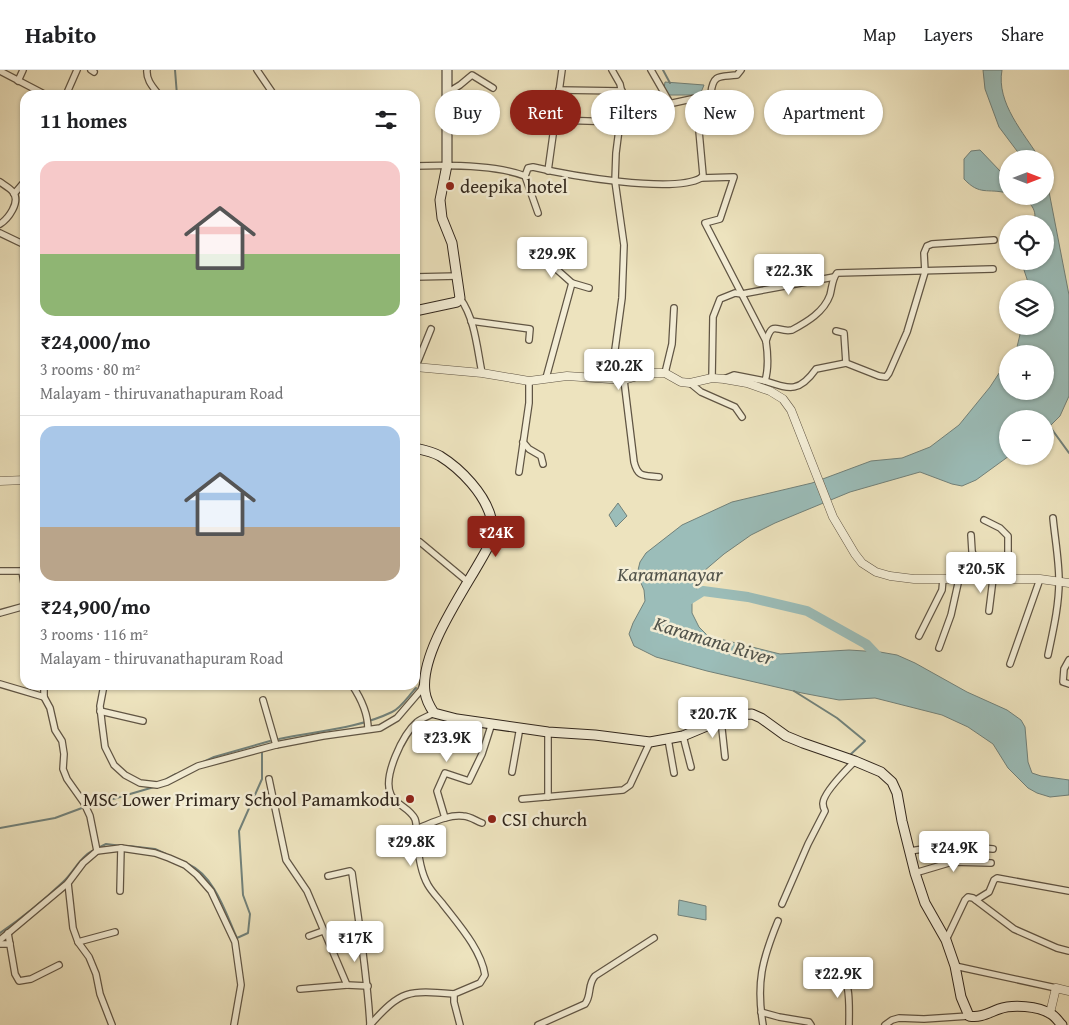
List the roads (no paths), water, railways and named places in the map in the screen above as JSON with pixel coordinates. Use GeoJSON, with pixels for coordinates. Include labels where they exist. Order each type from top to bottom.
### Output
{"type":"FeatureCollection","features":[{"type":"Feature","properties":{"kind":"main road"},"geometry":{"type":"LineString","coordinates":[[447,70],[447,90]]}},
{"type":"Feature","properties":{"kind":"main road"},"geometry":{"type":"LineString","coordinates":[[420,310],[457,302],[460,298],[452,243],[442,218],[440,200],[447,165],[447,135]]}},
{"type":"Feature","properties":{"kind":"main road"},"geometry":{"type":"LineString","coordinates":[[420,449],[431,452],[451,464],[473,486],[488,509],[492,531],[489,545],[437,639],[430,657],[425,678],[425,693],[428,705],[434,713],[444,717],[548,732],[595,735],[650,742],[683,736],[738,714],[752,714],[794,740],[856,761],[881,772],[892,782],[898,796],[915,873],[926,903],[946,940],[955,966],[961,997],[969,1016],[990,1014],[1000,1009],[1018,1006],[1030,1007],[1050,1014],[1062,1025]]}},
{"type":"Feature","properties":{"kind":"street"},"geometry":{"type":"LineString","coordinates":[[18,81],[23,70]]}},
{"type":"Feature","properties":{"kind":"street"},"geometry":{"type":"LineString","coordinates":[[68,90],[77,70]]}},
{"type":"Feature","properties":{"kind":"street"},"geometry":{"type":"LineString","coordinates":[[147,70],[147,76],[155,90]]}},
{"type":"Feature","properties":{"kind":"street"},"geometry":{"type":"LineString","coordinates":[[257,70],[271,90]]}},
{"type":"Feature","properties":{"kind":"street"},"geometry":{"type":"LineString","coordinates":[[559,90],[562,70]]}},
{"type":"Feature","properties":{"kind":"street"},"geometry":{"type":"LineString","coordinates":[[612,70],[622,90]]}},
{"type":"Feature","properties":{"kind":"street"},"geometry":{"type":"LineString","coordinates":[[651,70],[670,103],[674,104],[685,101]]}},
{"type":"Feature","properties":{"kind":"street"},"geometry":{"type":"LineString","coordinates":[[712,90],[715,79],[737,75],[741,70]]}},
{"type":"Feature","properties":{"kind":"street"},"geometry":{"type":"LineString","coordinates":[[0,71],[36,90]]}},
{"type":"Feature","properties":{"kind":"street"},"geometry":{"type":"LineString","coordinates":[[452,90],[472,75],[493,88]]}},
{"type":"Feature","properties":{"kind":"street"},"geometry":{"type":"LineString","coordinates":[[548,171],[553,135]]}},
{"type":"Feature","properties":{"kind":"street"},"geometry":{"type":"LineString","coordinates":[[611,379],[624,272],[624,245],[615,181],[618,135]]}},
{"type":"Feature","properties":{"kind":"street"},"geometry":{"type":"LineString","coordinates":[[699,135],[703,175],[701,178]]}},
{"type":"Feature","properties":{"kind":"street"},"geometry":{"type":"LineString","coordinates":[[420,166],[447,165],[508,171],[525,176]]}},
{"type":"Feature","properties":{"kind":"street"},"geometry":{"type":"LineString","coordinates":[[538,213],[525,176],[528,168],[615,181],[675,184],[691,182],[701,178],[734,177],[720,219],[705,223],[766,342],[768,364],[765,382]]}},
{"type":"Feature","properties":{"kind":"street"},"geometry":{"type":"LineString","coordinates":[[0,182],[14,194],[16,204],[6,220],[0,224]]}},
{"type":"Feature","properties":{"kind":"street"},"geometry":{"type":"LineString","coordinates":[[14,194],[20,187]]}},
{"type":"Feature","properties":{"kind":"street"},"geometry":{"type":"LineString","coordinates":[[0,233],[20,243]]}},
{"type":"Feature","properties":{"kind":"street"},"geometry":{"type":"LineString","coordinates":[[724,379],[734,374],[789,388],[797,387],[810,378],[816,369],[846,363],[886,377],[907,332],[925,272],[924,253],[927,246],[932,244],[994,240]]}},
{"type":"Feature","properties":{"kind":"street"},"geometry":{"type":"LineString","coordinates":[[545,259],[572,283],[589,288]]}},
{"type":"Feature","properties":{"kind":"street"},"geometry":{"type":"LineString","coordinates":[[766,342],[773,328],[792,330],[817,314],[825,306],[829,298],[834,277],[837,273],[993,269]]}},
{"type":"Feature","properties":{"kind":"street"},"geometry":{"type":"LineString","coordinates":[[420,277],[458,276]]}},
{"type":"Feature","properties":{"kind":"street"},"geometry":{"type":"LineString","coordinates":[[712,378],[713,317],[720,299],[727,295],[742,294],[834,277]]}},
{"type":"Feature","properties":{"kind":"street"},"geometry":{"type":"LineString","coordinates":[[546,378],[572,283]]}},
{"type":"Feature","properties":{"kind":"street"},"geometry":{"type":"LineString","coordinates":[[460,298],[467,308],[471,321],[482,373]]}},
{"type":"Feature","properties":{"kind":"street"},"geometry":{"type":"LineString","coordinates":[[665,373],[672,344],[674,308]]}},
{"type":"Feature","properties":{"kind":"street"},"geometry":{"type":"LineString","coordinates":[[471,321],[530,329],[529,340]]}},
{"type":"Feature","properties":{"kind":"street"},"geometry":{"type":"LineString","coordinates":[[420,357],[431,329]]}},
{"type":"Feature","properties":{"kind":"street"},"geometry":{"type":"LineString","coordinates":[[836,331],[844,333],[846,363]]}},
{"type":"Feature","properties":{"kind":"street"},"geometry":{"type":"LineString","coordinates":[[420,367],[482,373],[529,380],[567,376],[624,380],[648,373],[665,373],[681,382],[690,383],[712,378],[724,379],[770,391],[783,399],[791,410],[833,517],[862,563],[876,572],[890,576],[943,579],[1040,579],[1069,583]]}},
{"type":"Feature","properties":{"kind":"street"},"geometry":{"type":"LineString","coordinates":[[520,472],[529,403],[529,380]]}},
{"type":"Feature","properties":{"kind":"street"},"geometry":{"type":"LineString","coordinates":[[624,380],[636,471],[641,475],[659,477]]}},
{"type":"Feature","properties":{"kind":"street"},"geometry":{"type":"LineString","coordinates":[[690,383],[701,392],[735,407],[742,417]]}},
{"type":"Feature","properties":{"kind":"street"},"geometry":{"type":"LineString","coordinates":[[523,442],[528,449],[541,456],[543,464]]}},
{"type":"Feature","properties":{"kind":"street"},"geometry":{"type":"LineString","coordinates":[[0,481],[20,480]]}},
{"type":"Feature","properties":{"kind":"street"},"geometry":{"type":"LineString","coordinates":[[1048,655],[1055,623],[1059,582],[1053,518]]}},
{"type":"Feature","properties":{"kind":"street"},"geometry":{"type":"LineString","coordinates":[[984,520],[1000,528],[1008,536],[1008,579]]}},
{"type":"Feature","properties":{"kind":"street"},"geometry":{"type":"LineString","coordinates":[[972,535],[972,551],[981,579]]}},
{"type":"Feature","properties":{"kind":"street"},"geometry":{"type":"LineString","coordinates":[[420,542],[468,582]]}},
{"type":"Feature","properties":{"kind":"street"},"geometry":{"type":"LineString","coordinates":[[0,571],[20,568]]}},
{"type":"Feature","properties":{"kind":"street"},"geometry":{"type":"LineString","coordinates":[[919,636],[942,590],[943,579]]}},
{"type":"Feature","properties":{"kind":"street"},"geometry":{"type":"LineString","coordinates":[[939,648],[960,579]]}},
{"type":"Feature","properties":{"kind":"street"},"geometry":{"type":"LineString","coordinates":[[990,611],[993,579]]}},
{"type":"Feature","properties":{"kind":"street"},"geometry":{"type":"LineString","coordinates":[[1010,664],[1040,579]]}},
{"type":"Feature","properties":{"kind":"street"},"geometry":{"type":"LineString","coordinates":[[0,613],[20,607]]}},
{"type":"Feature","properties":{"kind":"street"},"geometry":{"type":"LineString","coordinates":[[1069,660],[1064,669],[1063,682],[1069,684]]}},
{"type":"Feature","properties":{"kind":"street"},"geometry":{"type":"LineString","coordinates":[[103,690],[100,711],[106,747],[114,764],[125,775],[140,783],[157,785],[198,766],[276,745],[380,728],[397,718],[421,690],[425,678]]}},
{"type":"Feature","properties":{"kind":"street"},"geometry":{"type":"LineString","coordinates":[[0,684],[20,689]]}},
{"type":"Feature","properties":{"kind":"street"},"geometry":{"type":"LineString","coordinates":[[22,690],[44,696]]}},
{"type":"Feature","properties":{"kind":"street"},"geometry":{"type":"LineString","coordinates":[[44,690],[44,696],[50,708],[55,730],[62,741],[64,754],[63,769],[66,779],[84,803],[90,816],[96,851]]}},
{"type":"Feature","properties":{"kind":"street"},"geometry":{"type":"LineString","coordinates":[[355,690],[366,716],[368,729]]}},
{"type":"Feature","properties":{"kind":"street"},"geometry":{"type":"LineString","coordinates":[[263,700],[276,745]]}},
{"type":"Feature","properties":{"kind":"street"},"geometry":{"type":"LineString","coordinates":[[100,711],[143,721]]}},
{"type":"Feature","properties":{"kind":"street"},"geometry":{"type":"LineString","coordinates":[[370,1025],[398,997],[416,992],[454,994],[480,983],[484,975],[479,956],[428,885],[418,859],[415,820],[408,810],[395,801],[390,792],[389,781],[394,760],[406,736],[417,722],[434,713]]}},
{"type":"Feature","properties":{"kind":"street"},"geometry":{"type":"LineString","coordinates":[[721,720],[725,757]]}},
{"type":"Feature","properties":{"kind":"street"},"geometry":{"type":"LineString","coordinates":[[445,818],[437,791],[445,773],[469,781],[482,754],[492,723]]}},
{"type":"Feature","properties":{"kind":"street"},"geometry":{"type":"LineString","coordinates":[[512,772],[520,727]]}},
{"type":"Feature","properties":{"kind":"street"},"geometry":{"type":"LineString","coordinates":[[548,732],[548,796]]}},
{"type":"Feature","properties":{"kind":"street"},"geometry":{"type":"LineString","coordinates":[[683,736],[691,767]]}},
{"type":"Feature","properties":{"kind":"street"},"geometry":{"type":"LineString","coordinates":[[668,739],[674,773]]}},
{"type":"Feature","properties":{"kind":"street"},"geometry":{"type":"LineString","coordinates":[[522,799],[623,790],[630,785],[650,742]]}},
{"type":"Feature","properties":{"kind":"street"},"geometry":{"type":"LineString","coordinates":[[782,904],[808,844],[825,811],[822,804],[824,800],[838,778],[856,761]]}},
{"type":"Feature","properties":{"kind":"street"},"geometry":{"type":"LineString","coordinates":[[269,779],[286,860],[307,891],[347,985]]}},
{"type":"Feature","properties":{"kind":"street"},"geometry":{"type":"LineString","coordinates":[[416,829],[445,818],[465,816],[482,823]]}},
{"type":"Feature","properties":{"kind":"street"},"geometry":{"type":"LineString","coordinates":[[910,851],[949,845],[993,849]]}},
{"type":"Feature","properties":{"kind":"street"},"geometry":{"type":"LineString","coordinates":[[120,891],[121,848]]}},
{"type":"Feature","properties":{"kind":"street"},"geometry":{"type":"LineString","coordinates":[[0,940],[68,883],[83,863],[96,851],[121,848],[154,853],[185,865],[197,875],[211,891],[235,942],[240,985],[234,1025]]}},
{"type":"Feature","properties":{"kind":"street"},"geometry":{"type":"LineString","coordinates":[[915,873],[952,862],[991,864]]}},
{"type":"Feature","properties":{"kind":"street"},"geometry":{"type":"LineString","coordinates":[[328,876],[352,873],[368,986],[370,1025]]}},
{"type":"Feature","properties":{"kind":"street"},"geometry":{"type":"LineString","coordinates":[[976,900],[989,892],[994,880],[998,878],[1069,891]]}},
{"type":"Feature","properties":{"kind":"street"},"geometry":{"type":"LineString","coordinates":[[68,883],[73,928],[78,942],[89,957],[96,974],[100,994],[112,1025]]}},
{"type":"Feature","properties":{"kind":"street"},"geometry":{"type":"LineString","coordinates":[[946,940],[966,898],[971,898],[1014,929],[1057,948],[1069,951]]}},
{"type":"Feature","properties":{"kind":"street"},"geometry":{"type":"LineString","coordinates":[[763,1025],[759,983],[763,961],[778,921]]}},
{"type":"Feature","properties":{"kind":"street"},"geometry":{"type":"LineString","coordinates":[[308,936],[323,931]]}},
{"type":"Feature","properties":{"kind":"street"},"geometry":{"type":"LineString","coordinates":[[78,942],[115,932]]}},
{"type":"Feature","properties":{"kind":"street"},"geometry":{"type":"LineString","coordinates":[[8,933],[15,974],[19,981],[31,979],[59,965]]}},
{"type":"Feature","properties":{"kind":"street"},"geometry":{"type":"LineString","coordinates":[[538,1025],[585,1004],[589,999],[591,980],[595,976],[654,938]]}},
{"type":"Feature","properties":{"kind":"street"},"geometry":{"type":"LineString","coordinates":[[0,944],[10,944]]}},
{"type":"Feature","properties":{"kind":"street"},"geometry":{"type":"LineString","coordinates":[[955,966],[1069,991]]}},
{"type":"Feature","properties":{"kind":"street"},"geometry":{"type":"LineString","coordinates":[[829,970],[841,973],[845,978],[848,988],[849,1025]]}},
{"type":"Feature","properties":{"kind":"street"},"geometry":{"type":"LineString","coordinates":[[300,988],[347,985],[368,986]]}},
{"type":"Feature","properties":{"kind":"street"},"geometry":{"type":"LineString","coordinates":[[1050,1014],[1056,988]]}},
{"type":"Feature","properties":{"kind":"street"},"geometry":{"type":"LineString","coordinates":[[454,994],[454,1002],[460,1025]]}},
{"type":"Feature","properties":{"kind":"street"},"geometry":{"type":"LineString","coordinates":[[761,1012],[809,1022],[812,1025]]}},
{"type":"Feature","properties":{"kind":"street"},"geometry":{"type":"LineString","coordinates":[[885,1025],[899,1018],[923,1022],[969,1016]]}},
{"type":"Feature","properties":{"kind":"water"},"geometry":{"type":"Polygon","coordinates":[[[983,70],[1002,70],[1001,82],[1007,106],[1034,150],[1016,150],[999,127],[985,89],[983,70]]]}},
{"type":"Feature","properties":{"kind":"water"},"geometry":{"type":"Polygon","coordinates":[[[665,82],[704,85],[702,90],[685,90],[685,95],[675,95],[675,90],[664,90],[665,82]]]}},
{"type":"Feature","properties":{"kind":"water"},"geometry":{"type":"Polygon","coordinates":[[[980,150],[999,170],[999,192],[979,190],[964,179],[964,159],[971,151],[980,150]]]}},
{"type":"Feature","properties":{"kind":"water","name":"Karamanayar"},"geometry":{"type":"Polygon","coordinates":[[[1030,205],[1052,205],[1054,215],[1035,215],[1030,205]]]}},
{"type":"Feature","properties":{"kind":"water","name":"Karamanayar"},"geometry":{"type":"Polygon","coordinates":[[[1054,218],[1069,295],[1069,396],[1060,416],[1054,422],[1054,410],[999,410],[999,463],[976,480],[962,486],[920,472],[850,492],[751,535],[704,571],[692,601],[692,613],[699,627],[708,636],[780,654],[849,650],[880,652],[897,655],[915,663],[967,692],[1007,710],[1021,720],[1025,727],[1028,762],[1032,773],[1069,780],[1069,795],[1050,797],[1028,788],[1008,768],[993,744],[968,727],[942,715],[875,698],[839,700],[802,693],[656,657],[634,646],[629,634],[645,601],[644,590],[637,574],[640,562],[646,553],[682,525],[732,502],[812,483],[871,461],[902,458],[930,447],[959,425],[999,373],[999,400],[1054,400],[1054,345],[1017,345],[1020,335],[1054,335],[1054,280],[1027,279],[1024,270],[1054,270],[1054,218]]]}},
{"type":"Feature","properties":{"kind":"water"},"geometry":{"type":"Polygon","coordinates":[[[618,503],[627,516],[616,527],[609,515],[618,503]]]}},
{"type":"Feature","properties":{"kind":"water"},"geometry":{"type":"Polygon","coordinates":[[[679,900],[706,906],[706,920],[678,915],[679,900]]]}},
{"type":"Feature","properties":{"kind":"waterway"},"geometry":{"type":"LineString","coordinates":[[175,70],[177,90]]}},
{"type":"Feature","properties":{"kind":"waterway"},"geometry":{"type":"LineString","coordinates":[[663,70],[670,83]]}},
{"type":"Feature","properties":{"kind":"waterway"},"geometry":{"type":"LineString","coordinates":[[1054,432],[1069,453]]}},
{"type":"Feature","properties":{"kind":"waterway"},"geometry":{"type":"LineString","coordinates":[[682,604],[703,591],[748,597],[807,611],[866,644],[883,662]]}},
{"type":"Feature","properties":{"kind":"waterway"},"geometry":{"type":"LineString","coordinates":[[279,739],[351,726],[379,718],[399,708],[414,690]]}},
{"type":"Feature","properties":{"kind":"waterway"},"geometry":{"type":"LineString","coordinates":[[794,691],[837,718],[865,741],[851,754]]}},
{"type":"Feature","properties":{"kind":"waterway"},"geometry":{"type":"LineString","coordinates":[[201,763],[214,757],[270,741]]}},
{"type":"Feature","properties":{"kind":"waterway"},"geometry":{"type":"LineString","coordinates":[[188,864],[206,877],[212,886],[224,907],[237,938],[248,933],[250,914],[243,895],[239,831],[262,779],[262,751]]}},
{"type":"Feature","properties":{"kind":"waterway"},"geometry":{"type":"LineString","coordinates":[[163,781],[176,774]]}},
{"type":"Feature","properties":{"kind":"waterway"},"geometry":{"type":"LineString","coordinates":[[89,804],[98,800],[113,799],[154,787]]}},
{"type":"Feature","properties":{"kind":"waterway"},"geometry":{"type":"LineString","coordinates":[[0,828],[55,818],[82,808]]}},
{"type":"Feature","properties":{"kind":"waterway"},"geometry":{"type":"LineString","coordinates":[[100,847],[106,844],[122,846]]}},
{"type":"Feature","properties":{"kind":"waterway"},"geometry":{"type":"LineString","coordinates":[[129,846],[155,849],[166,854]]}},
{"type":"Feature","properties":{"kind":"waterway"},"geometry":{"type":"LineString","coordinates":[[0,933],[48,895],[92,851]]}},
{"type":"Feature","properties":{"kind":"place","name":"deepika hotel"},"geometry":{"type":"Point","coordinates":[450,186]}},
{"type":"Feature","properties":{"kind":"place","name":"MSC Lower Primary School Pamamkodu"},"geometry":{"type":"Point","coordinates":[410,799]}},
{"type":"Feature","properties":{"kind":"place","name":"CSI church"},"geometry":{"type":"Point","coordinates":[492,819]}},
{"type":"Feature","properties":{"kind":"water label","name":"Karamana River"},"geometry":{"type":"Point","coordinates":[714,640]}}]}
